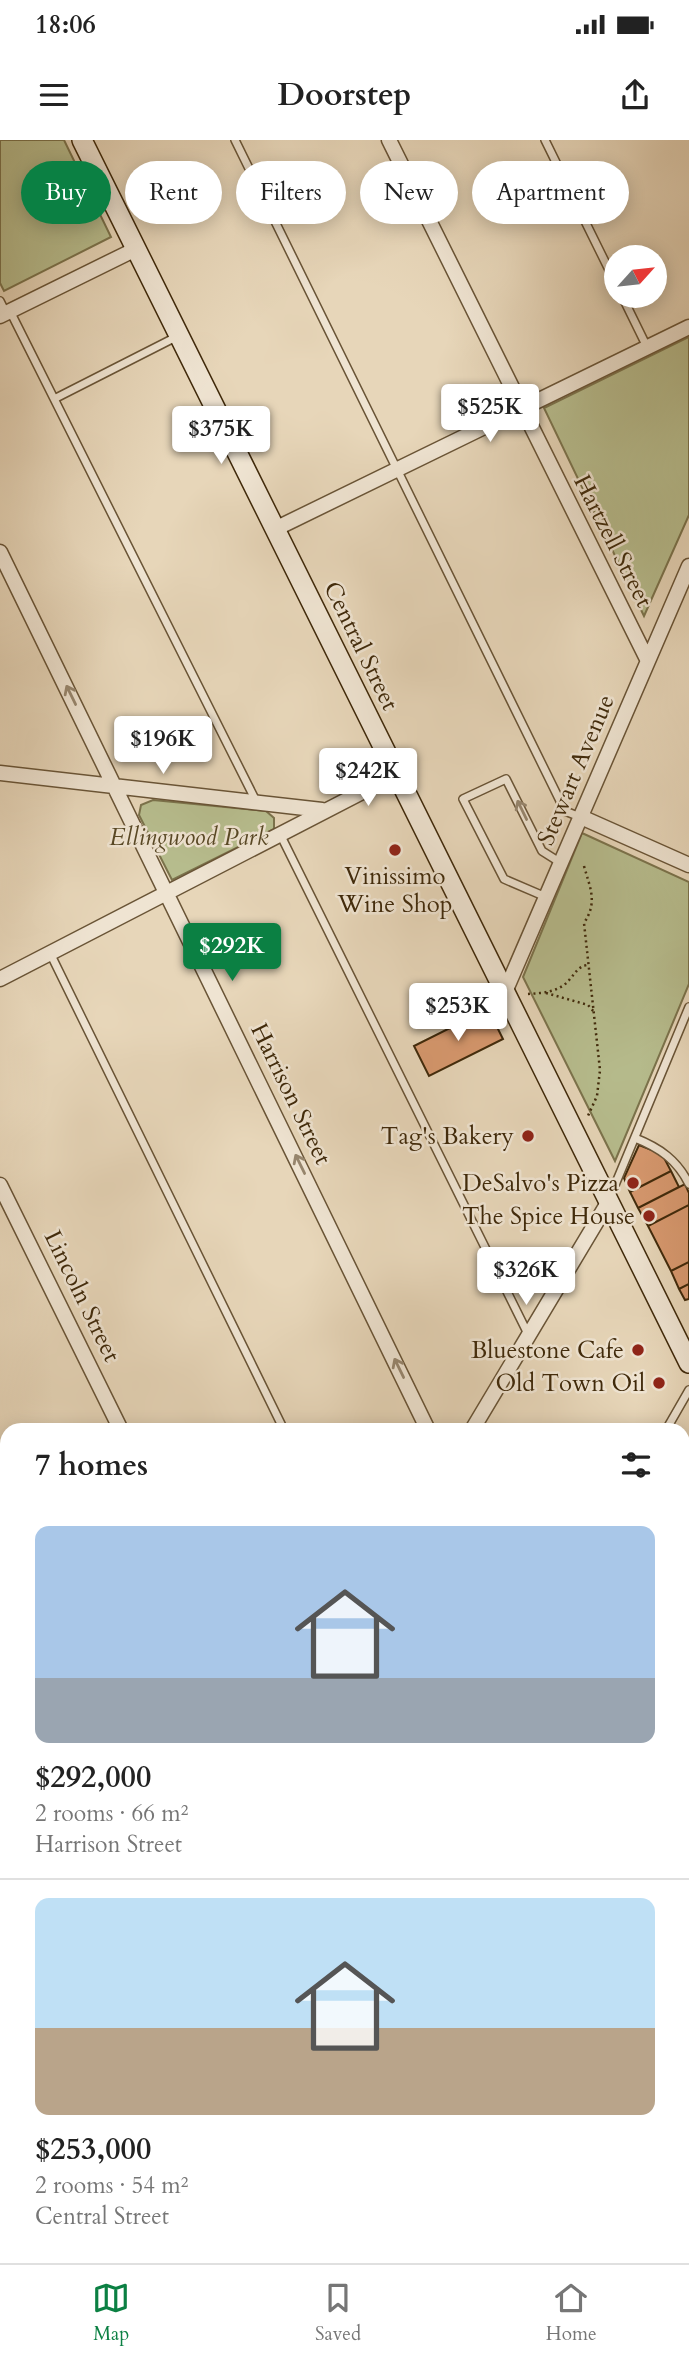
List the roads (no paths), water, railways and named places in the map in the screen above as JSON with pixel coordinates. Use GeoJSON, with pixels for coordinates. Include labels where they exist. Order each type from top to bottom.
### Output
{"type":"FeatureCollection","features":[{"type":"Feature","properties":{"kind":"main road","name":"Central Street"},"geometry":{"type":"LineString","coordinates":[[82,140],[689,1363]]}},
{"type":"Feature","properties":{"kind":"street","name":"Hartzell Street"},"geometry":{"type":"LineString","coordinates":[[389,140],[648,661]]}},
{"type":"Feature","properties":{"kind":"street"},"geometry":{"type":"LineString","coordinates":[[4,310],[136,248]]}},
{"type":"Feature","properties":{"kind":"street"},"geometry":{"type":"LineString","coordinates":[[275,529],[689,327]]}},
{"type":"Feature","properties":{"kind":"street","name":"Harrison Street"},"geometry":{"type":"LineString","coordinates":[[0,552],[168,891],[425,1423]]}},
{"type":"Feature","properties":{"kind":"street","name":"Stewart Avenue"},"geometry":{"type":"LineString","coordinates":[[505,992],[689,566]]}},
{"type":"Feature","properties":{"kind":"street"},"geometry":{"type":"LineString","coordinates":[[0,773],[117,789],[323,810]]}},
{"type":"Feature","properties":{"kind":"street"},"geometry":{"type":"LineString","coordinates":[[0,979],[397,774]]}},
{"type":"Feature","properties":{"kind":"street"},"geometry":{"type":"LineString","coordinates":[[581,817],[689,865]]}},
{"type":"Feature","properties":{"kind":"street","name":"Lincoln Street"},"geometry":{"type":"LineString","coordinates":[[0,1185],[118,1423]]}},
{"type":"Feature","properties":{"kind":"street"},"geometry":{"type":"LineString","coordinates":[[476,1423],[609,1201]]}},
{"type":"Feature","properties":{"kind":"lane"},"geometry":{"type":"LineString","coordinates":[[235,140],[395,471],[565,811],[581,817]]}},
{"type":"Feature","properties":{"kind":"lane"},"geometry":{"type":"LineString","coordinates":[[545,140],[604,260]]}},
{"type":"Feature","properties":{"kind":"lane"},"geometry":{"type":"LineString","coordinates":[[628,308],[647,347]]}},
{"type":"Feature","properties":{"kind":"lane"},"geometry":{"type":"LineString","coordinates":[[4,310],[56,398],[257,803]]}},
{"type":"Feature","properties":{"kind":"lane"},"geometry":{"type":"LineString","coordinates":[[56,398],[179,335]]}},
{"type":"Feature","properties":{"kind":"lane"},"geometry":{"type":"LineString","coordinates":[[547,897],[504,880],[463,799],[506,779],[542,851],[561,864]]}},
{"type":"Feature","properties":{"kind":"lane"},"geometry":{"type":"LineString","coordinates":[[279,833],[529,1336]]}},
{"type":"Feature","properties":{"kind":"lane"},"geometry":{"type":"LineString","coordinates":[[50,953],[281,1423]]}},
{"type":"Feature","properties":{"kind":"lane"},"geometry":{"type":"LineString","coordinates":[[609,1201],[689,1007]]}},
{"type":"Feature","properties":{"kind":"lane"},"geometry":{"type":"LineString","coordinates":[[635,1138],[664,1152],[679,1165],[689,1184]]}},
{"type":"Feature","properties":{"kind":"lane"},"geometry":{"type":"LineString","coordinates":[[670,1423],[689,1391]]}},
{"type":"Feature","properties":{"kind":"place","name":"Vinissimo Wine Shop"},"geometry":{"type":"Point","coordinates":[395,850]}},
{"type":"Feature","properties":{"kind":"place","name":"Tag's Bakery"},"geometry":{"type":"Point","coordinates":[528,1136]}},
{"type":"Feature","properties":{"kind":"place","name":"DeSalvo's Pizza"},"geometry":{"type":"Point","coordinates":[633,1183]}},
{"type":"Feature","properties":{"kind":"place","name":"The Spice House"},"geometry":{"type":"Point","coordinates":[649,1216]}},
{"type":"Feature","properties":{"kind":"place","name":"Bluestone Cafe"},"geometry":{"type":"Point","coordinates":[638,1350]}},
{"type":"Feature","properties":{"kind":"place","name":"Old Town Oil"},"geometry":{"type":"Point","coordinates":[659,1383]}},
{"type":"Feature","properties":{"kind":"park label","name":"Ellingwood Park"},"geometry":{"type":"Point","coordinates":[189,837]}}]}
